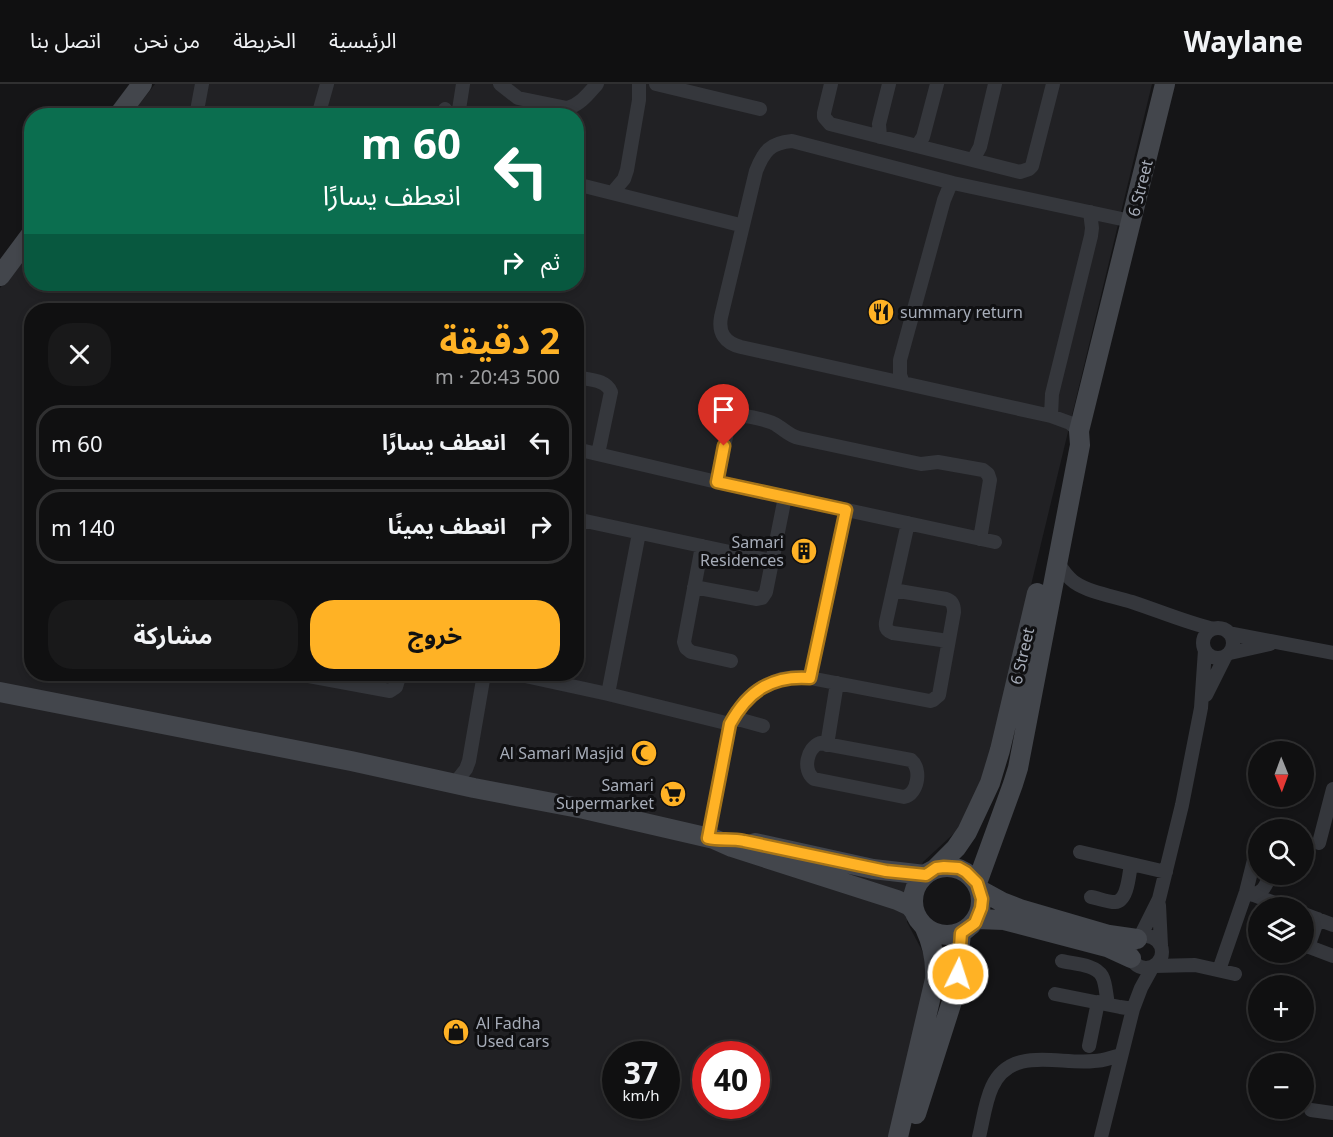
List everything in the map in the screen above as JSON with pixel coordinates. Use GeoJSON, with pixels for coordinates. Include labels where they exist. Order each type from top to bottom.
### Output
{"type":"FeatureCollection","features":[{"type":"Feature","properties":{"kind":"street"},"geometry":{"type":"LineString","coordinates":[[124,108],[142,84]]}},
{"type":"Feature","properties":{"kind":"street"},"geometry":{"type":"LineString","coordinates":[[198,108],[202,84]]}},
{"type":"Feature","properties":{"kind":"street"},"geometry":{"type":"LineString","coordinates":[[320,108],[327,84]]}},
{"type":"Feature","properties":{"kind":"street"},"geometry":{"type":"LineString","coordinates":[[452,108],[463,84]]}},
{"type":"Feature","properties":{"kind":"street"},"geometry":{"type":"LineString","coordinates":[[500,84],[518,98],[567,108],[580,102],[597,84]]}},
{"type":"Feature","properties":{"kind":"street"},"geometry":{"type":"LineString","coordinates":[[613,192],[624,179],[627,170],[639,100],[639,84]]}},
{"type":"Feature","properties":{"kind":"street"},"geometry":{"type":"LineString","coordinates":[[656,84],[760,109]]}},
{"type":"Feature","properties":{"kind":"street"},"geometry":{"type":"LineString","coordinates":[[831,84],[825,117],[835,126],[1020,172],[1029,170],[1034,161],[1053,84]]}},
{"type":"Feature","properties":{"kind":"street"},"geometry":{"type":"LineString","coordinates":[[880,137],[879,124],[889,84]]}},
{"type":"Feature","properties":{"kind":"street"},"geometry":{"type":"LineString","coordinates":[[917,146],[923,137],[937,84]]}},
{"type":"Feature","properties":{"kind":"street"},"geometry":{"type":"LineString","coordinates":[[973,160],[980,147],[995,84]]}},
{"type":"Feature","properties":{"kind":"street","name":"6 Street"},"geometry":{"type":"LineString","coordinates":[[931,871],[956,848],[967,832],[993,772],[1071,449],[1079,431],[1165,84]]}},
{"type":"Feature","properties":{"kind":"street"},"geometry":{"type":"LineString","coordinates":[[1079,431],[1070,423],[1051,416],[741,347],[726,340],[719,325],[756,171],[765,152],[772,146],[792,141],[953,183],[1131,221]]}},
{"type":"Feature","properties":{"kind":"street"},"geometry":{"type":"LineString","coordinates":[[903,383],[900,375],[900,360],[944,200],[953,183]]}},
{"type":"Feature","properties":{"kind":"street"},"geometry":{"type":"LineString","coordinates":[[584,186],[736,224]]}},
{"type":"Feature","properties":{"kind":"street"},"geometry":{"type":"LineString","coordinates":[[1051,416],[1052,394],[1091,236],[1090,212]]}},
{"type":"Feature","properties":{"kind":"street"},"geometry":{"type":"LineString","coordinates":[[0,276],[24,244]]}},
{"type":"Feature","properties":{"kind":"street"},"geometry":{"type":"LineString","coordinates":[[584,379],[604,383],[611,392],[598,454]]}},
{"type":"Feature","properties":{"kind":"street"},"geometry":{"type":"LineString","coordinates":[[717,482],[729,422],[739,416],[745,417],[773,423],[786,433],[799,438],[921,464],[938,462],[983,470],[988,474],[990,480],[980,538]]}},
{"type":"Feature","properties":{"kind":"street","name":"6 Street"},"geometry":{"type":"LineString","coordinates":[[979,887],[1018,768],[1056,560],[1080,445],[1079,431]]}},
{"type":"Feature","properties":{"kind":"street"},"geometry":{"type":"LineString","coordinates":[[584,451],[996,542]]}},
{"type":"Feature","properties":{"kind":"street"},"geometry":{"type":"LineString","coordinates":[[694,587],[754,599],[760,599],[765,595],[785,496]]}},
{"type":"Feature","properties":{"kind":"street"},"geometry":{"type":"LineString","coordinates":[[810,678],[846,510]]}},
{"type":"Feature","properties":{"kind":"street"},"geometry":{"type":"LineString","coordinates":[[584,521],[772,561]]}},
{"type":"Feature","properties":{"kind":"street"},"geometry":{"type":"LineString","coordinates":[[908,523],[885,625],[893,633],[948,641]]}},
{"type":"Feature","properties":{"kind":"street"},"geometry":{"type":"LineString","coordinates":[[608,694],[639,533]]}},
{"type":"Feature","properties":{"kind":"street"},"geometry":{"type":"LineString","coordinates":[[702,546],[684,642],[686,648],[691,652],[731,661]]}},
{"type":"Feature","properties":{"kind":"street"},"geometry":{"type":"LineString","coordinates":[[1056,560],[1072,581],[1084,587],[1212,629],[1223,629],[1229,633],[1333,653]]}},
{"type":"Feature","properties":{"kind":"street"},"geometry":{"type":"LineString","coordinates":[[1048,604],[1064,591],[1084,587]]}},
{"type":"Feature","properties":{"kind":"street"},"geometry":{"type":"LineString","coordinates":[[711,839],[732,721],[745,701],[756,691],[782,679],[796,677],[926,700],[933,700],[939,695],[954,612],[952,602],[893,590]]}},
{"type":"Feature","properties":{"kind":"street"},"geometry":{"type":"LineString","coordinates":[[1171,616],[1214,657],[1219,658],[1284,642]]}},
{"type":"Feature","properties":{"kind":"street"},"geometry":{"type":"LineString","coordinates":[[1133,1009],[1135,987],[1131,948],[1139,938],[1159,899],[1166,872],[1201,708],[1205,637],[1212,629]]}},
{"type":"Feature","properties":{"kind":"street"},"geometry":{"type":"LineString","coordinates":[[1201,708],[1233,643],[1229,633]]}},
{"type":"Feature","properties":{"kind":"street"},"geometry":{"type":"LineString","coordinates":[[334,681],[390,692],[395,690],[398,681]]}},
{"type":"Feature","properties":{"kind":"street"},"geometry":{"type":"LineString","coordinates":[[455,783],[469,761],[483,681]]}},
{"type":"Feature","properties":{"kind":"street"},"geometry":{"type":"LineString","coordinates":[[548,681],[763,726]]}},
{"type":"Feature","properties":{"kind":"street"},"geometry":{"type":"LineString","coordinates":[[827,745],[837,683]]}},
{"type":"Feature","properties":{"kind":"street"},"geometry":{"type":"LineString","coordinates":[[0,692],[584,809],[711,839],[910,906],[930,937],[935,958],[935,980],[898,1137]]}},
{"type":"Feature","properties":{"kind":"street"},"geometry":{"type":"LineString","coordinates":[[820,743],[827,745],[911,760],[917,769],[914,791],[904,797],[814,779],[807,772],[811,749],[820,743]]}},
{"type":"Feature","properties":{"kind":"street"},"geometry":{"type":"LineString","coordinates":[[469,761],[474,788]]}},
{"type":"Feature","properties":{"kind":"street"},"geometry":{"type":"LineString","coordinates":[[1319,843],[1333,786]]}},
{"type":"Feature","properties":{"kind":"street"},"geometry":{"type":"LineString","coordinates":[[711,839],[734,839],[873,868],[931,871],[959,868],[966,872],[979,887],[1008,905],[1109,935],[1152,937],[1161,946],[1195,965]]}},
{"type":"Feature","properties":{"kind":"street"},"geometry":{"type":"LineString","coordinates":[[1080,852],[1166,872]]}},
{"type":"Feature","properties":{"kind":"street"},"geometry":{"type":"LineString","coordinates":[[1091,897],[1115,902],[1119,900],[1125,893],[1131,864]]}},
{"type":"Feature","properties":{"kind":"street"},"geometry":{"type":"LineString","coordinates":[[914,911],[914,890],[931,871]]}},
{"type":"Feature","properties":{"kind":"street"},"geometry":{"type":"LineString","coordinates":[[1219,970],[1251,885]]}},
{"type":"Feature","properties":{"kind":"street"},"geometry":{"type":"LineString","coordinates":[[1250,893],[1262,891],[1266,885]]}},
{"type":"Feature","properties":{"kind":"street"},"geometry":{"type":"LineString","coordinates":[[925,928],[939,934],[954,935],[968,929],[977,919],[981,908],[982,899],[979,887]]}},
{"type":"Feature","properties":{"kind":"street"},"geometry":{"type":"LineString","coordinates":[[1250,893],[1260,897]]}},
{"type":"Feature","properties":{"kind":"street"},"geometry":{"type":"LineString","coordinates":[[1101,1137],[1133,1009],[1141,988],[1162,955],[1159,899]]}},
{"type":"Feature","properties":{"kind":"street"},"geometry":{"type":"LineString","coordinates":[[1314,918],[1333,925]]}},
{"type":"Feature","properties":{"kind":"street"},"geometry":{"type":"LineString","coordinates":[[977,919],[1004,920],[1107,947],[1145,969],[1195,965],[1235,974]]}},
{"type":"Feature","properties":{"kind":"street"},"geometry":{"type":"LineString","coordinates":[[1314,928],[1318,919]]}},
{"type":"Feature","properties":{"kind":"street"},"geometry":{"type":"LineString","coordinates":[[910,1137],[926,1079],[955,992],[961,933]]}},
{"type":"Feature","properties":{"kind":"street"},"geometry":{"type":"LineString","coordinates":[[1314,949],[1333,956]]}},
{"type":"Feature","properties":{"kind":"street"},"geometry":{"type":"LineString","coordinates":[[1062,961],[1097,970],[1104,981],[1103,1003],[1089,1046]]}},
{"type":"Feature","properties":{"kind":"street"},"geometry":{"type":"LineString","coordinates":[[1055,994],[1133,1009]]}},
{"type":"Feature","properties":{"kind":"street"},"geometry":{"type":"LineString","coordinates":[[979,1137],[993,1085],[1006,1069],[1025,1060],[1094,1061],[1121,1055]]}},
{"type":"Feature","properties":{"kind":"street"},"geometry":{"type":"LineString","coordinates":[[1314,1110],[1333,1113]]}},
{"type":"Feature","properties":{"kind":"shaded area"},"geometry":{"type":"Polygon","coordinates":[[[155,84],[1152,84],[976,813],[923,862],[907,922],[935,975],[896,1137],[0,1137],[0,288],[24,256],[24,291],[584,291],[584,108],[136,108],[155,84]]]}},
{"type":"Feature","properties":{"kind":"place","name":"summary return"},"geometry":{"type":"Point","coordinates":[881,312]}},
{"type":"Feature","properties":{"kind":"place","name":"Samari Residences"},"geometry":{"type":"Point","coordinates":[804,551]}},
{"type":"Feature","properties":{"kind":"place","name":"Al Samari Masjid"},"geometry":{"type":"Point","coordinates":[644,753]}},
{"type":"Feature","properties":{"kind":"place","name":"Samari Supermarket"},"geometry":{"type":"Point","coordinates":[673,794]}},
{"type":"Feature","properties":{"kind":"place","name":"Al Fadha Used cars"},"geometry":{"type":"Point","coordinates":[456,1032]}},
{"type":"Feature","properties":{"kind":"route"},"geometry":{"type":"LineString","coordinates":[[724,446],[717,482],[846,510],[810,678],[782,679],[768,684],[756,691],[737,712],[730,724],[708,838],[734,839],[886,871],[926,875],[936,868],[959,868],[977,883],[982,899],[975,923],[961,933],[958,974]]}}]}
